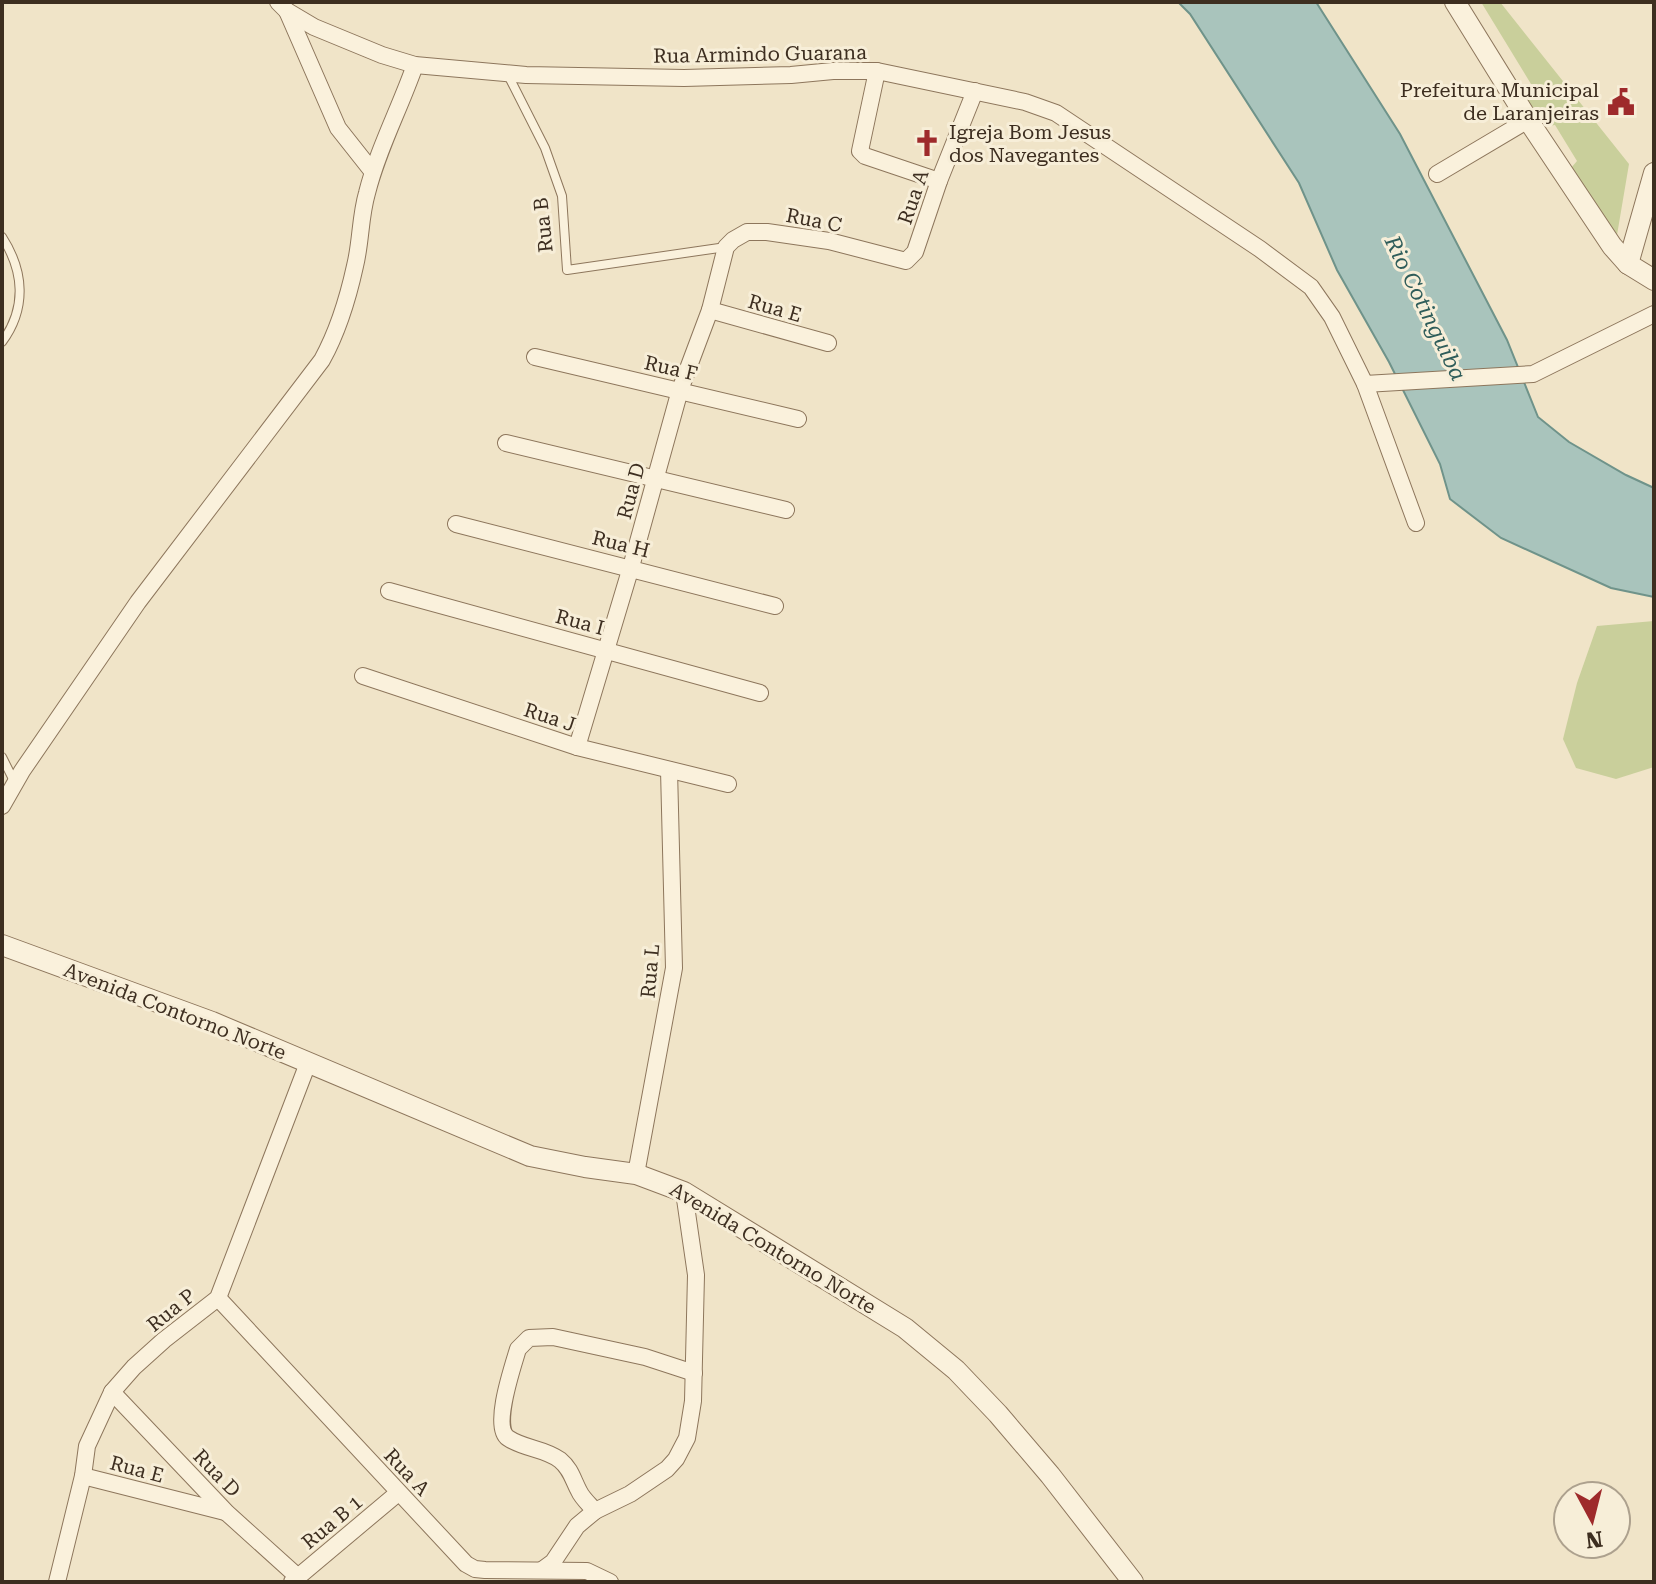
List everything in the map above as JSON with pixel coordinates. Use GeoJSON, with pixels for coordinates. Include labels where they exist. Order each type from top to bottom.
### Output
{"type":"FeatureCollection","features":[{"type":"Feature","properties":{"kind":"street"},"geometry":{"type":"LineString","coordinates":[[1455,2],[1595,223],[1628,264],[1654,280]]}},
{"type":"Feature","properties":{"kind":"street"},"geometry":{"type":"LineString","coordinates":[[283,7],[338,128],[372,171]]}},
{"type":"Feature","properties":{"kind":"street","name":"Rua Armindo Guarana"},"geometry":{"type":"LineString","coordinates":[[283,7],[314,27],[415,65],[507,73],[684,78],[877,71],[1025,102],[1056,113],[1311,287],[1324,304],[1365,384],[1416,523]]}},
{"type":"Feature","properties":{"kind":"street"},"geometry":{"type":"LineString","coordinates":[[2,806],[138,602],[322,360],[333,340],[356,265],[361,214],[372,171],[415,65]]}},
{"type":"Feature","properties":{"kind":"street"},"geometry":{"type":"LineString","coordinates":[[877,71],[860,151],[865,156],[939,181]]}},
{"type":"Feature","properties":{"kind":"street","name":"Rua A"},"geometry":{"type":"LineString","coordinates":[[898,260],[906,261],[915,252],[975,91]]}},
{"type":"Feature","properties":{"kind":"street"},"geometry":{"type":"LineString","coordinates":[[1437,174],[1528,120]]}},
{"type":"Feature","properties":{"kind":"street"},"geometry":{"type":"LineString","coordinates":[[1628,264],[1654,173]]}},
{"type":"Feature","properties":{"kind":"street","name":"Rua C"},"geometry":{"type":"LineString","coordinates":[[726,247],[747,232],[767,232],[829,241],[898,260]]}},
{"type":"Feature","properties":{"kind":"street","name":"Rua D"},"geometry":{"type":"LineString","coordinates":[[577,747],[680,390],[710,310],[726,247]]}},
{"type":"Feature","properties":{"kind":"street","name":"Rua E"},"geometry":{"type":"LineString","coordinates":[[710,310],[828,343]]}},
{"type":"Feature","properties":{"kind":"street"},"geometry":{"type":"LineString","coordinates":[[1365,384],[1525,376],[1541,372],[1654,314]]}},
{"type":"Feature","properties":{"kind":"street","name":"Rua F"},"geometry":{"type":"LineString","coordinates":[[535,357],[798,419]]}},
{"type":"Feature","properties":{"kind":"street"},"geometry":{"type":"LineString","coordinates":[[506,443],[786,510]]}},
{"type":"Feature","properties":{"kind":"street","name":"Rua H"},"geometry":{"type":"LineString","coordinates":[[456,524],[775,606]]}},
{"type":"Feature","properties":{"kind":"street","name":"Rua I"},"geometry":{"type":"LineString","coordinates":[[389,591],[760,693]]}},
{"type":"Feature","properties":{"kind":"street","name":"Rua J"},"geometry":{"type":"LineString","coordinates":[[363,676],[577,747],[728,784]]}},
{"type":"Feature","properties":{"kind":"street","name":"Rua L"},"geometry":{"type":"LineString","coordinates":[[636,1174],[674,968],[669,770]]}},
{"type":"Feature","properties":{"kind":"street","name":"Avenida Contorno Norte"},"geometry":{"type":"LineString","coordinates":[[2,945],[212,1022],[530,1156],[636,1174],[684,1192],[905,1328],[956,1370],[1050,1475],[1133,1582]]}},
{"type":"Feature","properties":{"kind":"street","name":"Rua P"},"geometry":{"type":"LineString","coordinates":[[57,1582],[83,1476],[87,1446],[112,1392],[144,1358],[218,1298],[308,1063]]}},
{"type":"Feature","properties":{"kind":"street"},"geometry":{"type":"LineString","coordinates":[[542,1570],[553,1562],[577,1526],[595,1511],[652,1480],[676,1459],[687,1438],[693,1401],[696,1275],[684,1192]]}},
{"type":"Feature","properties":{"kind":"street","name":"Rua A"},"geometry":{"type":"LineString","coordinates":[[218,1298],[466,1564],[475,1569],[587,1571],[610,1582]]}},
{"type":"Feature","properties":{"kind":"street"},"geometry":{"type":"LineString","coordinates":[[595,1511],[579,1492],[564,1462],[549,1452],[508,1438],[503,1432],[501,1424],[505,1400],[518,1349],[523,1342],[529,1338],[553,1337],[645,1357],[694,1373]]}},
{"type":"Feature","properties":{"kind":"street","name":"Rua D"},"geometry":{"type":"LineString","coordinates":[[112,1392],[227,1513],[295,1579]]}},
{"type":"Feature","properties":{"kind":"street","name":"Rua E"},"geometry":{"type":"LineString","coordinates":[[83,1476],[227,1513]]}},
{"type":"Feature","properties":{"kind":"street","name":"Rua B 1"},"geometry":{"type":"LineString","coordinates":[[295,1579],[398,1493]]}},
{"type":"Feature","properties":{"kind":"street"},"geometry":{"type":"LineString","coordinates":[[495,1582],[510,1569]]}},
{"type":"Feature","properties":{"kind":"lane","name":"Rua B"},"geometry":{"type":"LineString","coordinates":[[507,73],[545,148],[562,196],[567,270],[726,247]]}},
{"type":"Feature","properties":{"kind":"lane"},"geometry":{"type":"LineString","coordinates":[[2,237],[22,284],[10,332],[2,342]]}},
{"type":"Feature","properties":{"kind":"lane"},"geometry":{"type":"LineString","coordinates":[[2,757],[15,783]]}},
{"type":"Feature","properties":{"kind":"green space"},"geometry":{"type":"Polygon","coordinates":[[[1481,2],[1500,2],[1629,164],[1617,235],[1571,168],[1577,161],[1555,125],[1542,127],[1526,100],[1531,84],[1481,2]]]}},
{"type":"Feature","properties":{"kind":"green space"},"geometry":{"type":"Polygon","coordinates":[[[1654,621],[1654,767],[1616,779],[1576,768],[1563,739],[1577,683],[1597,626],[1654,621]]]}},
{"type":"Feature","properties":{"kind":"water","name":"Rio Cotinguiba"},"geometry":{"type":"Polygon","coordinates":[[[1178,2],[1316,2],[1400,134],[1507,340],[1538,417],[1569,442],[1654,488],[1654,597],[1611,588],[1501,538],[1450,499],[1440,464],[1389,362],[1337,270],[1299,183],[1190,14],[1178,2]]]}},
{"type":"Feature","properties":{"kind":"place","name":"Prefeitura Municipal de Laranjeiras"},"geometry":{"type":"Point","coordinates":[1621,102]}},
{"type":"Feature","properties":{"kind":"place","name":"Igreja Bom Jesus dos Navegantes"},"geometry":{"type":"Point","coordinates":[927,143]}}]}
